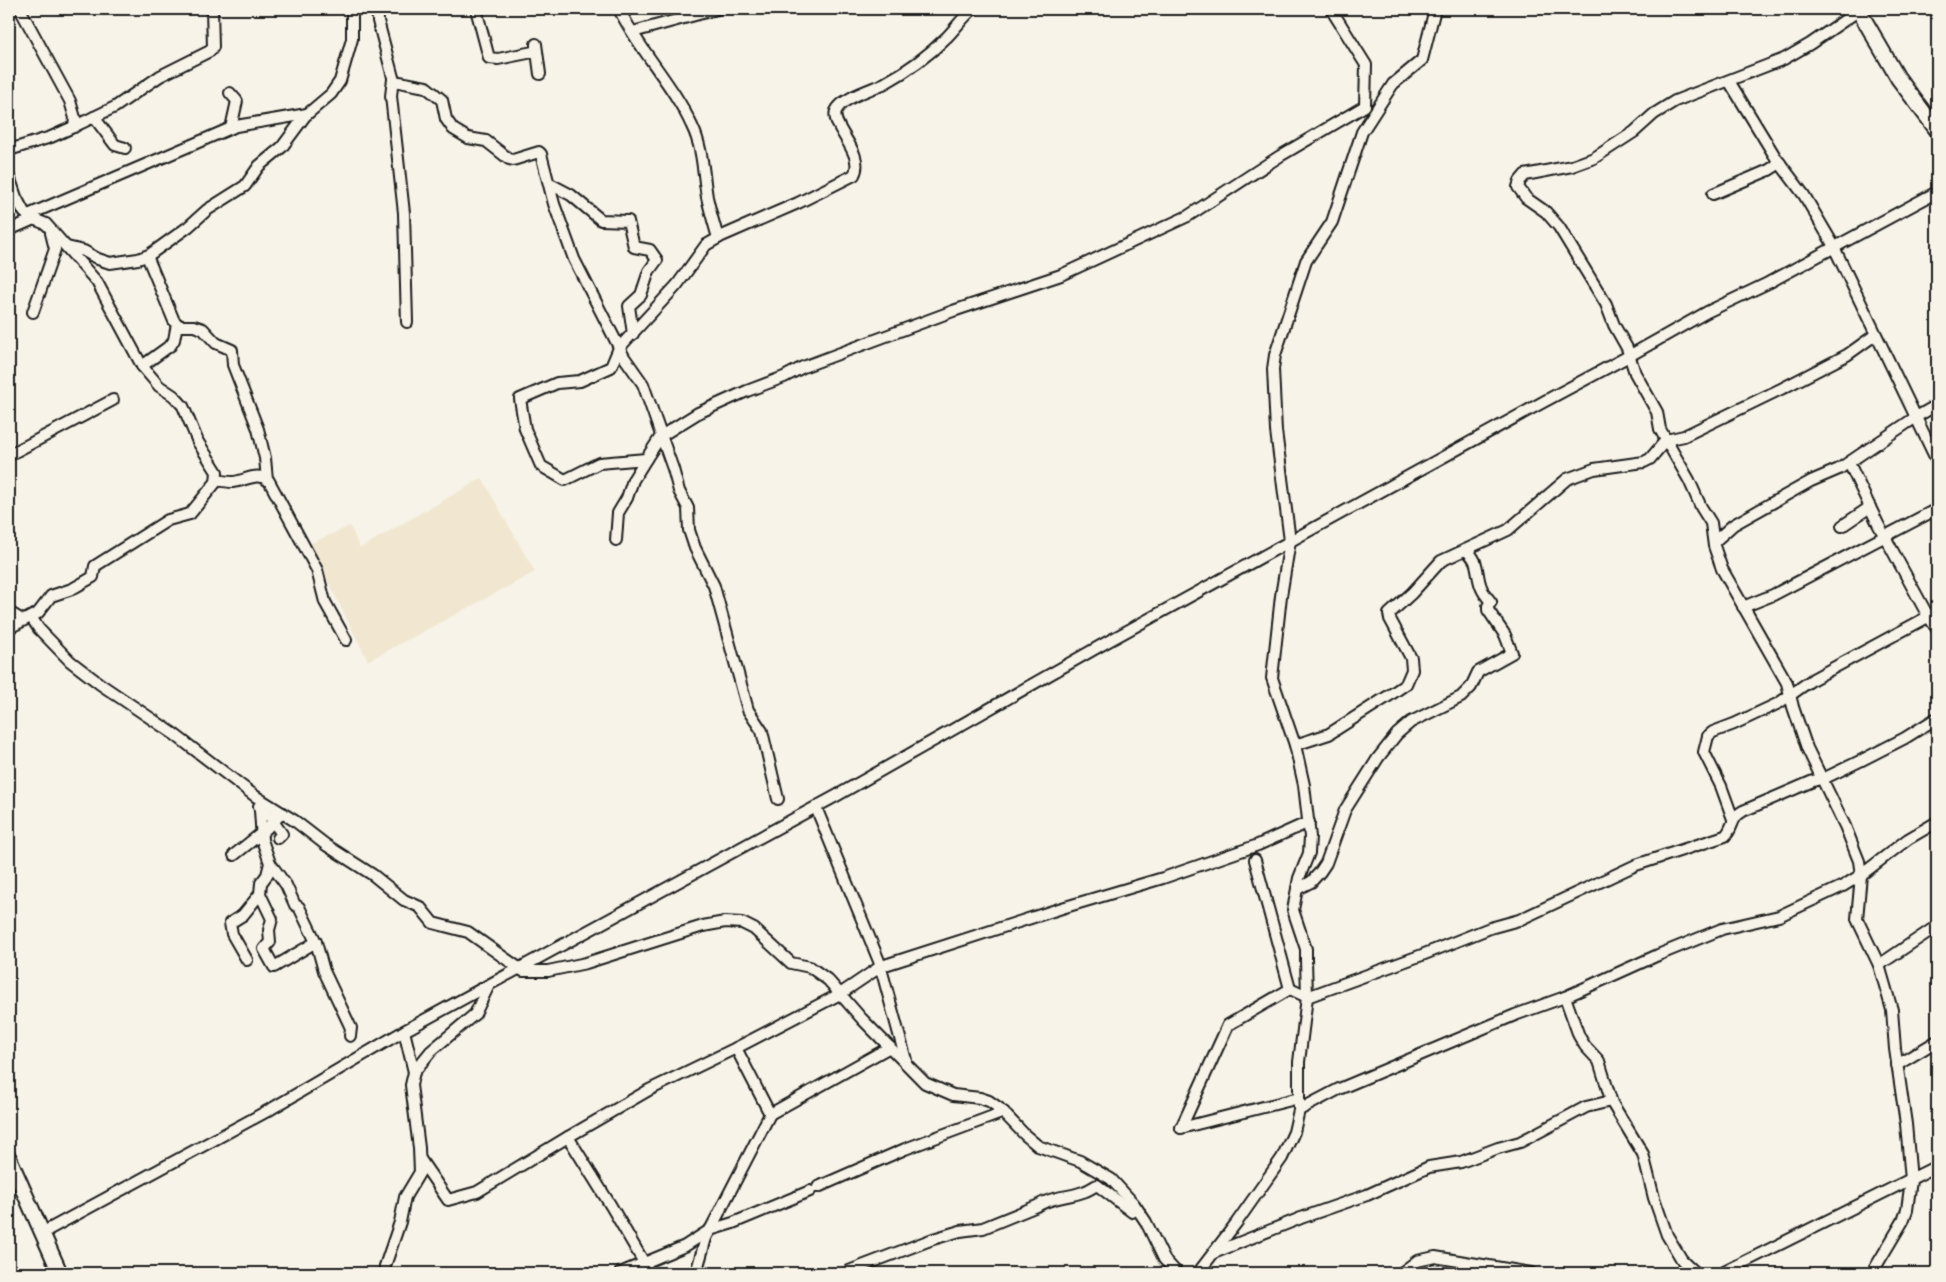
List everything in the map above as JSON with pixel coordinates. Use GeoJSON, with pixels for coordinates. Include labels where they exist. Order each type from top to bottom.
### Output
{"type":"FeatureCollection","features":[{"type":"Feature","properties":{"kind":"street"},"geometry":{"type":"LineString","coordinates":[[20,9],[70,101],[75,118],[74,127]]}},
{"type":"Feature","properties":{"kind":"street"},"geometry":{"type":"LineString","coordinates":[[9,150],[51,137],[74,127],[114,107],[156,78],[212,50],[214,44],[212,9]]}},
{"type":"Feature","properties":{"kind":"street"},"geometry":{"type":"LineString","coordinates":[[66,247],[84,251],[110,263],[147,256],[188,228],[209,209],[245,186],[259,166],[285,144],[307,114],[330,94],[340,81],[352,39],[352,9]]}},
{"type":"Feature","properties":{"kind":"street"},"geometry":{"type":"LineString","coordinates":[[377,9],[378,21],[393,79],[391,96],[404,213],[407,322]]}},
{"type":"Feature","properties":{"kind":"street"},"geometry":{"type":"LineString","coordinates":[[476,9],[489,58],[498,59],[533,52],[536,49],[536,44],[540,74]]}},
{"type":"Feature","properties":{"kind":"street"},"geometry":{"type":"LineString","coordinates":[[618,9],[681,104],[697,136],[708,198],[718,238]]}},
{"type":"Feature","properties":{"kind":"street"},"geometry":{"type":"LineString","coordinates":[[633,32],[717,9]]}},
{"type":"Feature","properties":{"kind":"street"},"geometry":{"type":"LineString","coordinates":[[646,459],[599,463],[565,480],[541,466],[525,429],[520,399],[557,384],[580,381],[611,367],[619,348],[677,285],[706,245],[819,194],[854,174],[857,169],[856,158],[836,120],[835,112],[847,100],[888,82],[926,55],[948,36],[973,9]]}},
{"type":"Feature","properties":{"kind":"street"},"geometry":{"type":"LineString","coordinates":[[616,540],[618,513],[627,498],[633,480],[646,459],[661,436],[698,413],[784,377],[803,366],[953,310],[1060,275],[1171,224],[1188,216],[1280,156],[1365,106],[1366,64],[1330,9]]}},
{"type":"Feature","properties":{"kind":"street"},"geometry":{"type":"LineString","coordinates":[[1198,1273],[1215,1253],[1282,1158],[1294,1132],[1299,1110],[1300,1042],[1307,997],[1306,949],[1293,910],[1297,889],[1309,853],[1309,822],[1304,785],[1295,745],[1272,678],[1290,541],[1276,431],[1273,369],[1275,356],[1306,261],[1332,222],[1362,132],[1393,84],[1420,62],[1436,9]]}},
{"type":"Feature","properties":{"kind":"street"},"geometry":{"type":"LineString","coordinates":[[1872,1273],[1903,1221],[1907,1210],[1911,1180],[1892,1010],[1878,965],[1857,919],[1861,875],[1852,842],[1808,748],[1792,708],[1789,687],[1722,569],[1714,542],[1711,523],[1660,428],[1657,412],[1635,373],[1627,348],[1614,325],[1606,304],[1583,263],[1551,216],[1526,198],[1519,190],[1520,181],[1525,174],[1572,166],[1594,158],[1634,132],[1654,114],[1675,101],[1790,56],[1859,9],[1898,78],[1937,130]]}},
{"type":"Feature","properties":{"kind":"street"},"geometry":{"type":"LineString","coordinates":[[393,79],[396,82],[418,85],[428,89],[442,100],[446,119],[453,129],[468,138],[486,141],[509,160],[539,152],[541,154],[554,204],[574,259],[628,365],[643,384],[679,491],[688,508],[689,530],[694,548],[714,586],[748,710],[762,731],[778,798]]}},
{"type":"Feature","properties":{"kind":"street"},"geometry":{"type":"LineString","coordinates":[[1729,80],[1780,163],[1804,195],[1834,248],[1937,460]]}},
{"type":"Feature","properties":{"kind":"street"},"geometry":{"type":"LineString","coordinates":[[230,93],[237,101],[231,128]]}},
{"type":"Feature","properties":{"kind":"street"},"geometry":{"type":"LineString","coordinates":[[9,230],[31,217],[231,128],[307,114]]}},
{"type":"Feature","properties":{"kind":"street"},"geometry":{"type":"LineString","coordinates":[[94,117],[115,145],[125,148]]}},
{"type":"Feature","properties":{"kind":"street"},"geometry":{"type":"LineString","coordinates":[[1713,194],[1769,170],[1780,163]]}},
{"type":"Feature","properties":{"kind":"street"},"geometry":{"type":"LineString","coordinates":[[9,176],[16,198],[31,217],[44,222],[97,282],[142,366],[159,386],[174,396],[183,406],[198,442],[218,475],[217,480],[190,514],[168,520],[95,566],[93,577],[68,591],[49,597],[40,612],[9,628]]}},
{"type":"Feature","properties":{"kind":"street"},"geometry":{"type":"LineString","coordinates":[[552,185],[571,195],[601,220],[628,221],[634,246],[650,250],[657,260],[649,270],[641,295],[629,306],[633,334]]}},
{"type":"Feature","properties":{"kind":"street"},"geometry":{"type":"LineString","coordinates":[[42,1233],[271,1109],[404,1031],[836,796],[1107,642],[1290,541],[1707,312],[1834,248],[1937,192]]}},
{"type":"Feature","properties":{"kind":"street"},"geometry":{"type":"LineString","coordinates":[[33,312],[55,249],[51,229]]}},
{"type":"Feature","properties":{"kind":"street"},"geometry":{"type":"LineString","coordinates":[[147,256],[165,304],[177,324],[203,329],[216,343],[232,350],[233,366],[258,429],[268,480],[317,570],[324,602],[346,640]]}},
{"type":"Feature","properties":{"kind":"street"},"geometry":{"type":"LineString","coordinates":[[142,366],[171,345],[174,340],[177,324]]}},
{"type":"Feature","properties":{"kind":"street"},"geometry":{"type":"LineString","coordinates":[[1295,745],[1329,734],[1406,684],[1412,670],[1411,658],[1389,614],[1412,593],[1436,564],[1516,524],[1561,484],[1574,475],[1594,469],[1644,463],[1650,459],[1666,440],[1684,436],[1783,388],[1847,355],[1875,335]]}},
{"type":"Feature","properties":{"kind":"street"},"geometry":{"type":"LineString","coordinates":[[9,456],[113,400]]}},
{"type":"Feature","properties":{"kind":"street"},"geometry":{"type":"LineString","coordinates":[[1714,542],[1733,526],[1811,481],[1834,472],[1937,405]]}},
{"type":"Feature","properties":{"kind":"street"},"geometry":{"type":"LineString","coordinates":[[1849,463],[1885,536],[1933,614],[1937,629]]}},
{"type":"Feature","properties":{"kind":"street"},"geometry":{"type":"LineString","coordinates":[[217,480],[232,482],[257,477],[268,480]]}},
{"type":"Feature","properties":{"kind":"street"},"geometry":{"type":"LineString","coordinates":[[1842,526],[1870,507]]}},
{"type":"Feature","properties":{"kind":"street"},"geometry":{"type":"LineString","coordinates":[[1744,607],[1773,595],[1937,509]]}},
{"type":"Feature","properties":{"kind":"street"},"geometry":{"type":"LineString","coordinates":[[1297,889],[1311,882],[1326,863],[1345,810],[1374,764],[1397,734],[1411,722],[1460,696],[1471,687],[1478,672],[1512,653],[1505,635],[1488,610],[1491,602],[1480,587],[1477,563],[1473,556],[1465,550]]}},
{"type":"Feature","properties":{"kind":"street"},"geometry":{"type":"LineString","coordinates":[[9,612],[27,618],[70,660],[100,684],[174,734],[255,796],[373,875],[404,900],[420,907],[434,923],[468,932],[519,970],[537,972],[562,969],[703,926],[725,922],[742,924],[754,929],[791,963],[810,967],[828,980],[862,1020],[925,1083],[953,1095],[984,1099],[1004,1112],[1038,1146],[1080,1160],[1111,1179],[1137,1209],[1146,1222],[1164,1259],[1177,1273]]}},
{"type":"Feature","properties":{"kind":"street"},"geometry":{"type":"LineString","coordinates":[[1733,819],[1721,786],[1704,752],[1706,741],[1713,732],[1779,703],[1813,679],[1933,614]]}},
{"type":"Feature","properties":{"kind":"street"},"geometry":{"type":"LineString","coordinates":[[1255,860],[1290,989],[1307,997],[1422,956],[1476,933],[1519,920],[1636,865],[1725,836],[1733,819],[1743,811],[1827,777],[1884,750],[1937,718]]}},
{"type":"Feature","properties":{"kind":"street"},"geometry":{"type":"LineString","coordinates":[[255,796],[260,810],[263,832],[262,840],[270,863],[286,885],[295,906],[299,907],[316,942],[324,971],[351,1028],[350,1036]]}},
{"type":"Feature","properties":{"kind":"street"},"geometry":{"type":"LineString","coordinates":[[260,810],[270,817],[280,836],[287,824],[295,821]]}},
{"type":"Feature","properties":{"kind":"street"},"geometry":{"type":"LineString","coordinates":[[817,810],[883,966],[906,1060]]}},
{"type":"Feature","properties":{"kind":"street"},"geometry":{"type":"LineString","coordinates":[[234,855],[263,832],[282,813]]}},
{"type":"Feature","properties":{"kind":"street"},"geometry":{"type":"LineString","coordinates":[[420,1159],[448,1200],[477,1192],[649,1090],[736,1048],[840,994],[883,966],[1062,908],[1163,878],[1258,845],[1309,822]]}},
{"type":"Feature","properties":{"kind":"street"},"geometry":{"type":"LineString","coordinates":[[1299,1110],[1339,1089],[1515,1015],[1565,997],[1658,955],[1722,930],[1779,916],[1843,886],[1861,875],[1908,839],[1937,822]]}},
{"type":"Feature","properties":{"kind":"street"},"geometry":{"type":"LineString","coordinates":[[270,863],[267,875],[261,883],[260,894],[272,919],[269,930],[270,942],[264,949],[274,967],[316,942]]}},
{"type":"Feature","properties":{"kind":"street"},"geometry":{"type":"LineString","coordinates":[[247,960],[232,934],[230,923],[244,915],[260,894]]}},
{"type":"Feature","properties":{"kind":"street"},"geometry":{"type":"LineString","coordinates":[[1878,965],[1937,926]]}},
{"type":"Feature","properties":{"kind":"street"},"geometry":{"type":"LineString","coordinates":[[384,1273],[400,1222],[405,1197],[420,1172],[411,1085],[414,1072],[431,1051],[475,1014],[489,985]]}},
{"type":"Feature","properties":{"kind":"street"},"geometry":{"type":"LineString","coordinates":[[1290,989],[1228,1025],[1181,1128],[1299,1098]]}},
{"type":"Feature","properties":{"kind":"street"},"geometry":{"type":"LineString","coordinates":[[1565,997],[1579,1036],[1585,1046],[1599,1061],[1611,1101],[1643,1154],[1654,1198],[1668,1235],[1682,1260],[1696,1273]]}},
{"type":"Feature","properties":{"kind":"street"},"geometry":{"type":"LineString","coordinates":[[404,1031],[414,1072]]}},
{"type":"Feature","properties":{"kind":"street"},"geometry":{"type":"LineString","coordinates":[[1897,1064],[1937,1041]]}},
{"type":"Feature","properties":{"kind":"street"},"geometry":{"type":"LineString","coordinates":[[736,1048],[770,1114]]}},
{"type":"Feature","properties":{"kind":"street"},"geometry":{"type":"LineString","coordinates":[[696,1273],[706,1238],[770,1114],[890,1048]]}},
{"type":"Feature","properties":{"kind":"street"},"geometry":{"type":"LineString","coordinates":[[1215,1253],[1301,1218],[1367,1195],[1429,1167],[1461,1162],[1520,1142],[1586,1107],[1611,1101]]}},
{"type":"Feature","properties":{"kind":"street"},"geometry":{"type":"LineString","coordinates":[[620,1273],[685,1246],[710,1230],[733,1223],[905,1150],[1004,1112]]}},
{"type":"Feature","properties":{"kind":"street"},"geometry":{"type":"LineString","coordinates":[[568,1138],[650,1273]]}},
{"type":"Feature","properties":{"kind":"street"},"geometry":{"type":"LineString","coordinates":[[9,1158],[60,1273]]}},
{"type":"Feature","properties":{"kind":"street"},"geometry":{"type":"LineString","coordinates":[[1722,1273],[1937,1166]]}},
{"type":"Feature","properties":{"kind":"street"},"geometry":{"type":"LineString","coordinates":[[849,1272],[933,1239],[982,1228],[1045,1201],[1059,1196],[1083,1192],[1097,1185],[1132,1212],[1137,1209]]}},
{"type":"Feature","properties":{"kind":"street"},"geometry":{"type":"LineString","coordinates":[[1401,1273],[1417,1261],[1435,1257],[1531,1273]]}},
{"type":"Feature","properties":{"kind":"shaded area"},"geometry":{"type":"Polygon","coordinates":[[[482,478],[535,572],[368,661],[309,544],[350,526],[360,548],[482,478]]]}}]}
